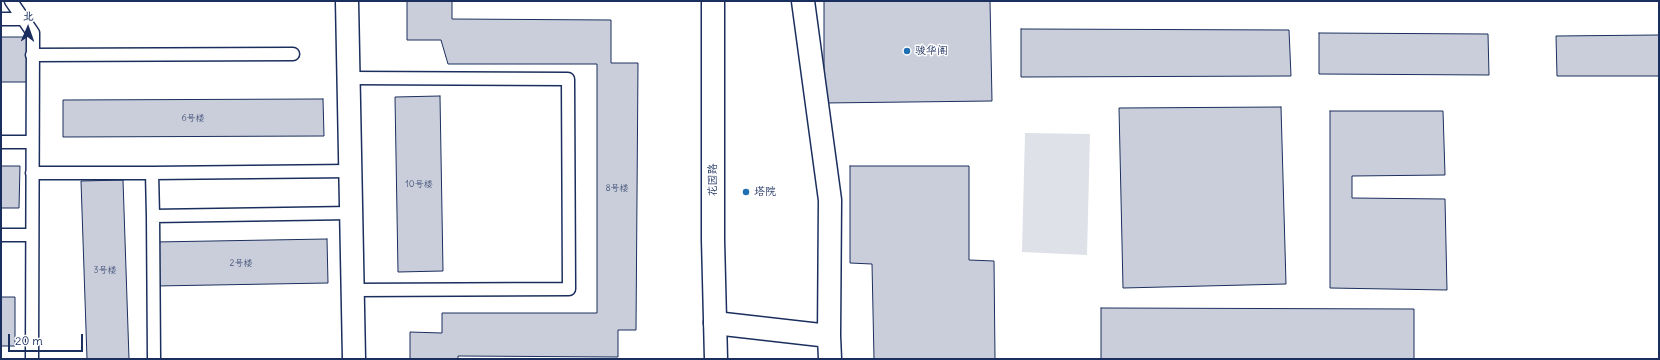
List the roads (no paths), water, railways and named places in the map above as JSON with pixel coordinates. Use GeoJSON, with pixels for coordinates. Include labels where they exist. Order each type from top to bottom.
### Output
{"type":"FeatureCollection","features":[{"type":"Feature","properties":{"kind":"street"},"geometry":{"type":"LineString","coordinates":[[347,1],[354,359]]}},
{"type":"Feature","properties":{"kind":"street","name":"花园路"},"geometry":{"type":"LineString","coordinates":[[713,1],[713,240],[716,359]]}},
{"type":"Feature","properties":{"kind":"street"},"geometry":{"type":"LineString","coordinates":[[803,1],[830,200],[830,359]]}},
{"type":"Feature","properties":{"kind":"street"},"geometry":{"type":"LineString","coordinates":[[715,323],[829,336]]}},
{"type":"Feature","properties":{"kind":"lane"},"geometry":{"type":"LineString","coordinates":[[11,1],[33,33],[31,236],[32,359]]}},
{"type":"Feature","properties":{"kind":"lane"},"geometry":{"type":"LineString","coordinates":[[1,19],[23,19]]}},
{"type":"Feature","properties":{"kind":"lane"},"geometry":{"type":"LineString","coordinates":[[32,55],[293,54]]}},
{"type":"Feature","properties":{"kind":"lane"},"geometry":{"type":"LineString","coordinates":[[349,78],[568,79],[569,289],[353,290]]}},
{"type":"Feature","properties":{"kind":"lane"},"geometry":{"type":"LineString","coordinates":[[1,142],[32,142]]}},
{"type":"Feature","properties":{"kind":"lane"},"geometry":{"type":"LineString","coordinates":[[32,173],[351,171]]}},
{"type":"Feature","properties":{"kind":"lane"},"geometry":{"type":"LineString","coordinates":[[152,173],[154,359]]}},
{"type":"Feature","properties":{"kind":"lane"},"geometry":{"type":"LineString","coordinates":[[153,216],[352,213]]}},
{"type":"Feature","properties":{"kind":"lane"},"geometry":{"type":"LineString","coordinates":[[1,235],[31,236]]}},
{"type":"Feature","properties":{"kind":"place","name":"骏华阁"},"geometry":{"type":"Point","coordinates":[907,51]}},
{"type":"Feature","properties":{"kind":"place","name":"塔院"},"geometry":{"type":"Point","coordinates":[746,192]}}]}
